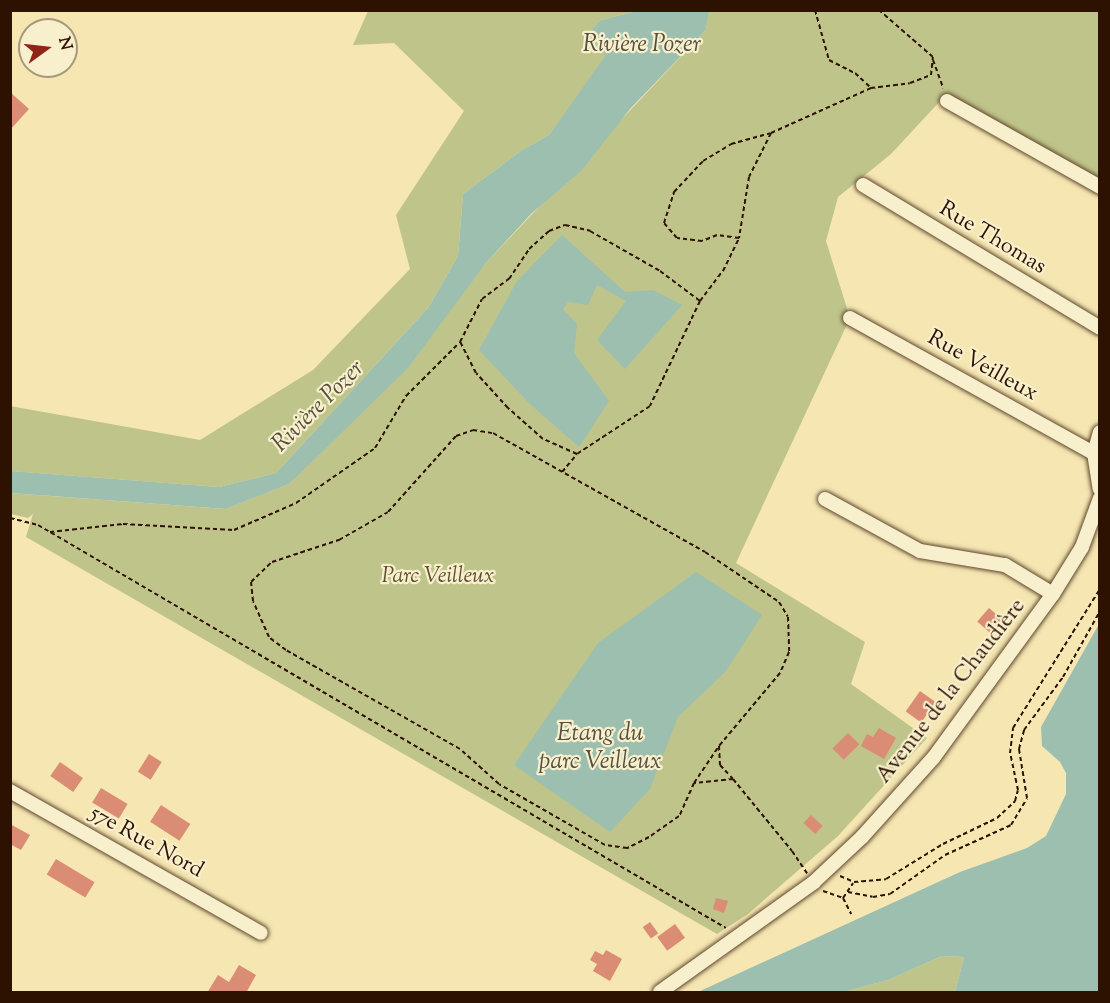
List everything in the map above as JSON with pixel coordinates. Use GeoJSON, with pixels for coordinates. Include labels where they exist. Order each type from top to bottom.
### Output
{"type":"FeatureCollection","features":[{"type":"Feature","properties":{"kind":"street"},"geometry":{"type":"LineString","coordinates":[[947,101],[1100,187]]}},
{"type":"Feature","properties":{"kind":"street","name":"Rue Thomas"},"geometry":{"type":"LineString","coordinates":[[863,185],[1100,328]]}},
{"type":"Feature","properties":{"kind":"street","name":"Rue Veilleux"},"geometry":{"type":"LineString","coordinates":[[850,318],[1094,453]]}},
{"type":"Feature","properties":{"kind":"street"},"geometry":{"type":"LineString","coordinates":[[1100,432],[1094,453],[1100,489]]}},
{"type":"Feature","properties":{"kind":"street","name":"Avenue de la Chaudière"},"geometry":{"type":"LineString","coordinates":[[660,993],[814,882],[862,837],[934,757],[1053,594],[1082,547],[1100,498]]}},
{"type":"Feature","properties":{"kind":"street"},"geometry":{"type":"LineString","coordinates":[[825,499],[920,551],[1005,565],[1053,594]]}},
{"type":"Feature","properties":{"kind":"street","name":"57e Rue Nord"},"geometry":{"type":"LineString","coordinates":[[10,791],[261,933]]}},
{"type":"Feature","properties":{"kind":"path"},"geometry":{"type":"LineString","coordinates":[[815,10],[829,60],[855,73],[871,88]]}},
{"type":"Feature","properties":{"kind":"path"},"geometry":{"type":"LineString","coordinates":[[879,10],[933,57],[947,101]]}},
{"type":"Feature","properties":{"kind":"path"},"geometry":{"type":"LineString","coordinates":[[738,238],[717,235],[702,241],[676,238],[664,223],[674,192],[703,161],[731,144],[771,133],[871,88],[910,83],[931,75],[933,57]]}},
{"type":"Feature","properties":{"kind":"path"},"geometry":{"type":"LineString","coordinates":[[562,472],[577,454],[650,406],[700,302],[723,271],[738,238],[749,177],[771,133]]}},
{"type":"Feature","properties":{"kind":"path"},"geometry":{"type":"LineString","coordinates":[[50,532],[123,524],[234,530],[296,504],[375,448],[406,396],[460,342],[482,299],[509,279],[529,249],[549,231],[565,225],[590,231],[660,272],[700,302]]}},
{"type":"Feature","properties":{"kind":"path"},"geometry":{"type":"LineString","coordinates":[[460,342],[476,374],[508,408],[543,439],[577,454]]}},
{"type":"Feature","properties":{"kind":"path"},"geometry":{"type":"LineString","coordinates":[[473,430],[493,433],[705,552],[779,602],[788,617],[789,652],[780,673],[719,746],[694,783],[679,816],[649,837],[627,848],[605,845],[499,784],[460,749],[286,650],[269,637],[253,601],[251,582],[272,562],[339,540],[380,518],[456,436],[473,430]]}},
{"type":"Feature","properties":{"kind":"path"},"geometry":{"type":"LineString","coordinates":[[10,518],[50,532],[583,848],[722,923],[735,940]]}},
{"type":"Feature","properties":{"kind":"path"},"geometry":{"type":"LineString","coordinates":[[843,898],[854,882],[886,879],[943,843],[997,818],[1015,801],[1018,790],[1010,753],[1013,728],[1100,589]]}},
{"type":"Feature","properties":{"kind":"path"},"geometry":{"type":"LineString","coordinates":[[849,892],[873,897],[890,894],[945,855],[1011,825],[1027,798],[1019,749],[1024,730],[1054,691],[1100,611]]}},
{"type":"Feature","properties":{"kind":"path"},"geometry":{"type":"LineString","coordinates":[[719,746],[720,765],[808,875]]}},
{"type":"Feature","properties":{"kind":"path"},"geometry":{"type":"LineString","coordinates":[[694,783],[733,779]]}},
{"type":"Feature","properties":{"kind":"path"},"geometry":{"type":"LineString","coordinates":[[819,889],[843,898],[850,914]]}},
{"type":"Feature","properties":{"kind":"green space"},"geometry":{"type":"Polygon","coordinates":[[[368,11],[637,11],[601,20],[590,33],[607,55],[549,135],[522,150],[463,194],[458,256],[428,308],[276,473],[219,487],[10,471],[10,406],[200,440],[313,370],[410,269],[396,215],[464,111],[394,43],[353,45],[368,11]]]}},
{"type":"Feature","properties":{"kind":"green space","name":"Parc Veilleux"},"geometry":{"type":"Polygon","coordinates":[[[706,11],[1099,11],[1099,179],[942,99],[891,154],[838,197],[826,241],[850,318],[736,563],[865,642],[851,684],[927,738],[838,836],[748,914],[717,934],[26,537],[33,514],[28,518],[11,514],[10,493],[226,509],[289,484],[485,264],[705,31],[706,11]]]}},
{"type":"Feature","properties":{"kind":"green space"},"geometry":{"type":"Polygon","coordinates":[[[942,956],[964,957],[955,992],[844,992],[888,980],[942,956]]]}},
{"type":"Feature","properties":{"kind":"water","name":"Rivière Pozer"},"geometry":{"type":"Polygon","coordinates":[[[637,11],[709,11],[705,31],[630,109],[581,171],[532,213],[485,264],[408,368],[289,484],[226,509],[11,493],[11,471],[219,487],[276,473],[428,308],[458,256],[463,194],[522,150],[549,135],[606,55],[589,33],[601,20],[637,11]]]}},
{"type":"Feature","properties":{"kind":"water"},"geometry":{"type":"Polygon","coordinates":[[[562,235],[625,292],[653,290],[682,305],[625,369],[597,340],[626,301],[597,285],[588,305],[568,302],[563,309],[577,324],[574,353],[609,401],[579,447],[530,404],[479,350],[517,281],[562,235]]]}},
{"type":"Feature","properties":{"kind":"water","name":"Etang du parc Veilleux"},"geometry":{"type":"Polygon","coordinates":[[[696,572],[762,615],[726,671],[678,717],[650,789],[610,832],[514,765],[598,643],[696,572]]]}},
{"type":"Feature","properties":{"kind":"water"},"geometry":{"type":"Polygon","coordinates":[[[1099,624],[1099,992],[955,992],[964,957],[942,956],[888,980],[844,992],[698,992],[960,872],[1027,848],[1046,836],[1066,794],[1066,773],[1060,762],[1042,746],[1041,727],[1099,624]]]}},
{"type":"Feature","properties":{"kind":"building"},"geometry":{"type":"Polygon","coordinates":[[[10,92],[29,109],[10,130],[10,92]]]}},
{"type":"Feature","properties":{"kind":"building"},"geometry":{"type":"Polygon","coordinates":[[[989,608],[1004,621],[992,635],[977,622],[989,608]]]}},
{"type":"Feature","properties":{"kind":"building"},"geometry":{"type":"Polygon","coordinates":[[[920,691],[936,702],[921,722],[906,711],[920,691]]]}},
{"type":"Feature","properties":{"kind":"building"},"geometry":{"type":"Polygon","coordinates":[[[879,728],[896,738],[884,759],[861,746],[867,734],[873,737],[879,728]]]}},
{"type":"Feature","properties":{"kind":"building"},"geometry":{"type":"Polygon","coordinates":[[[848,733],[859,744],[844,760],[832,749],[848,733]]]}},
{"type":"Feature","properties":{"kind":"building"},"geometry":{"type":"Polygon","coordinates":[[[149,754],[162,762],[151,780],[138,772],[149,754]]]}},
{"type":"Feature","properties":{"kind":"building"},"geometry":{"type":"Polygon","coordinates":[[[60,762],[83,778],[73,792],[50,776],[60,762]]]}},
{"type":"Feature","properties":{"kind":"building"},"geometry":{"type":"Polygon","coordinates":[[[101,788],[128,804],[119,819],[92,803],[101,788]]]}},
{"type":"Feature","properties":{"kind":"building"},"geometry":{"type":"Polygon","coordinates":[[[161,805],[190,824],[179,841],[150,822],[161,805]]]}},
{"type":"Feature","properties":{"kind":"building"},"geometry":{"type":"Polygon","coordinates":[[[811,815],[823,826],[815,834],[803,823],[811,815]]]}},
{"type":"Feature","properties":{"kind":"building"},"geometry":{"type":"Polygon","coordinates":[[[10,824],[30,835],[21,850],[10,844],[10,824]]]}},
{"type":"Feature","properties":{"kind":"building"},"geometry":{"type":"Polygon","coordinates":[[[56,859],[95,882],[85,898],[47,874],[56,859]]]}},
{"type":"Feature","properties":{"kind":"building"},"geometry":{"type":"Polygon","coordinates":[[[716,898],[728,901],[724,913],[713,909],[716,898]]]}},
{"type":"Feature","properties":{"kind":"building"},"geometry":{"type":"Polygon","coordinates":[[[650,922],[658,933],[651,939],[643,927],[650,922]]]}},
{"type":"Feature","properties":{"kind":"building"},"geometry":{"type":"Polygon","coordinates":[[[675,924],[685,938],[667,951],[657,937],[675,924]]]}},
{"type":"Feature","properties":{"kind":"building"},"geometry":{"type":"Polygon","coordinates":[[[606,950],[622,959],[610,981],[593,971],[597,964],[590,960],[595,951],[603,955],[606,950]]]}},
{"type":"Feature","properties":{"kind":"building"},"geometry":{"type":"Polygon","coordinates":[[[239,965],[256,975],[246,993],[207,993],[218,975],[229,982],[239,965]]]}}]}
